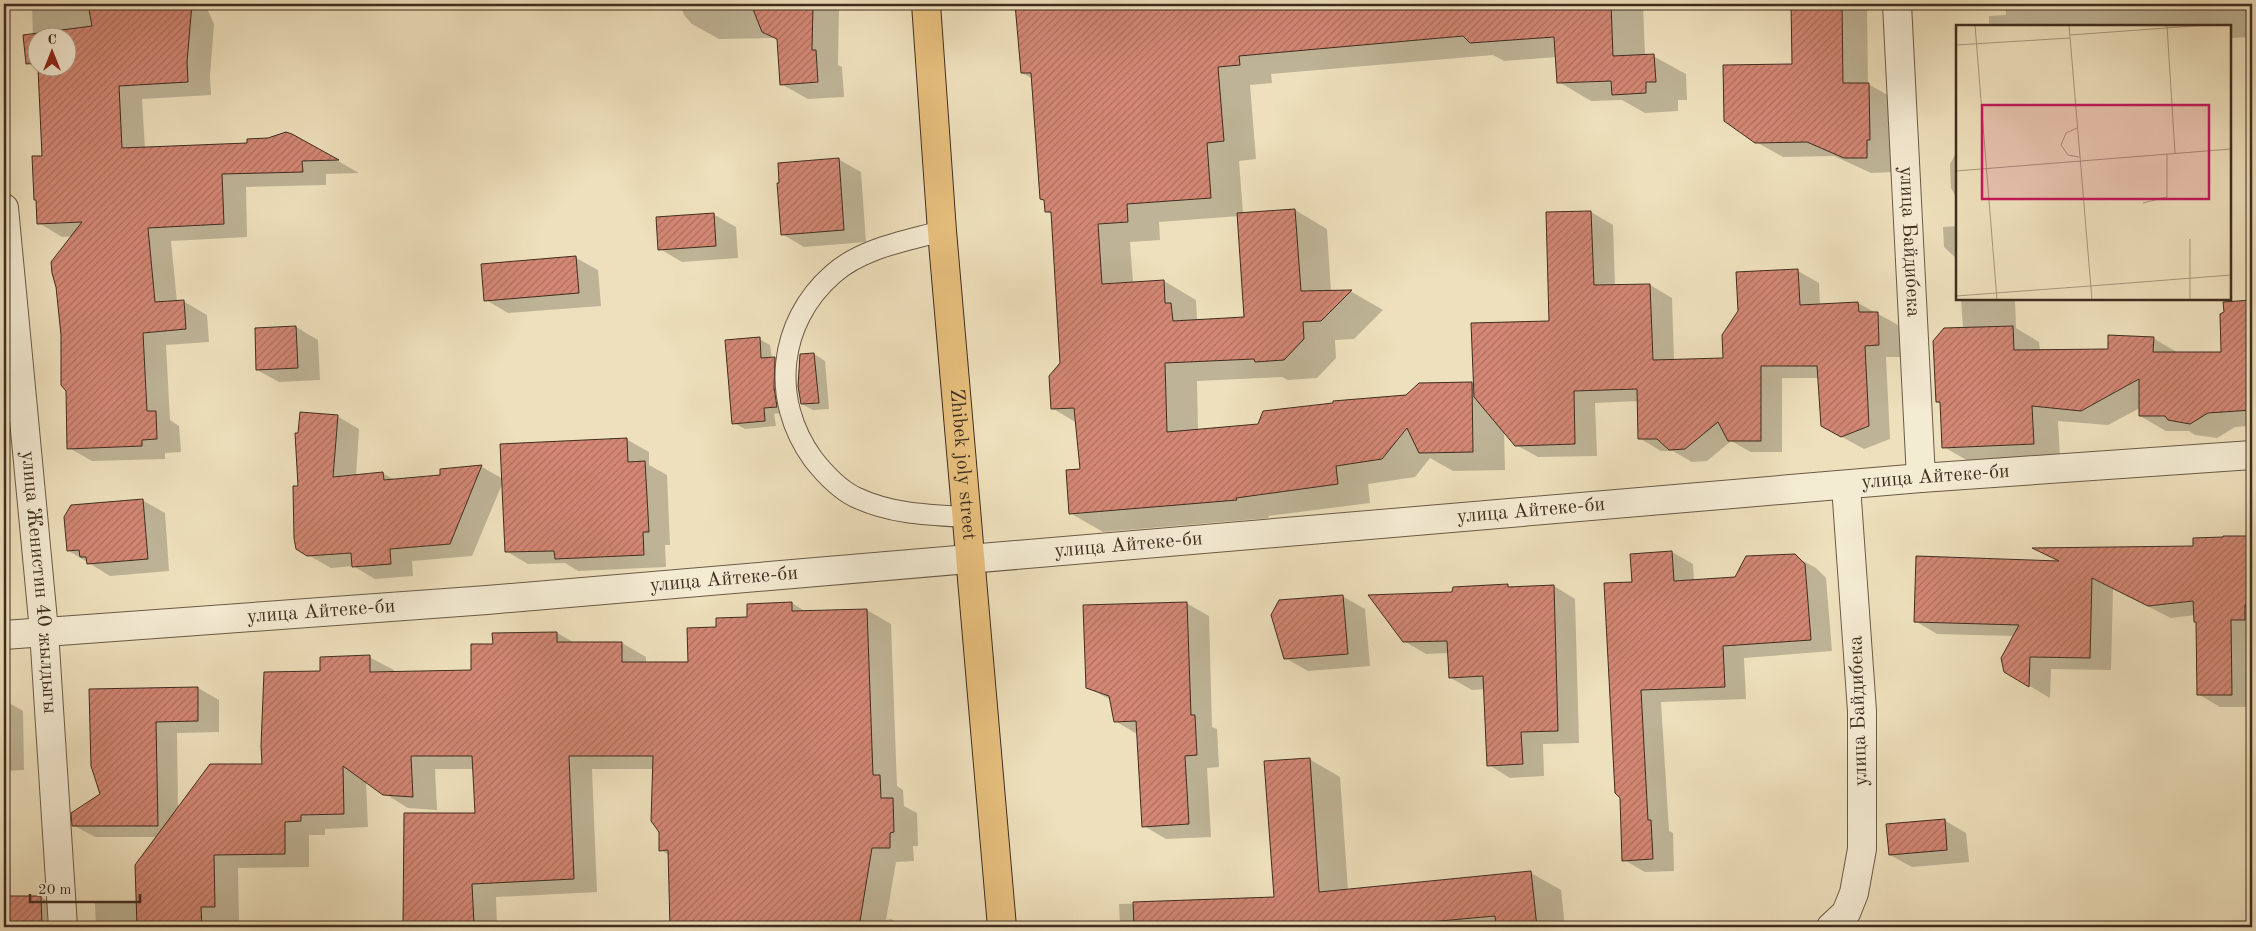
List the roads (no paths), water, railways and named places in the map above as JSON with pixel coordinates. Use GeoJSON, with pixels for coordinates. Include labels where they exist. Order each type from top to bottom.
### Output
{"type":"FeatureCollection","features":[{"type":"Feature","properties":{"kind":"highway","name":"Zhibek joly street"},"geometry":{"type":"LineString","coordinates":[[926,4],[942,231],[1002,927]]}},
{"type":"Feature","properties":{"kind":"street","name":"улица Байдибека"},"geometry":{"type":"LineString","coordinates":[[1897,4],[1921,478]]}},
{"type":"Feature","properties":{"kind":"street","name":"улица Женистин 40 жылдыгы"},"geometry":{"type":"LineString","coordinates":[[4,208],[44,631],[63,927]]}},
{"type":"Feature","properties":{"kind":"street","name":"улица Айтеке-би"},"geometry":{"type":"LineString","coordinates":[[4,634],[487,600],[1846,486],[1921,478],[2252,455]]}},
{"type":"Feature","properties":{"kind":"street","name":"улица Байдибека"},"geometry":{"type":"LineString","coordinates":[[1831,927],[1846,913],[1854,892],[1862,849],[1862,711],[1846,486]]}},
{"type":"Feature","properties":{"kind":"lane"},"geometry":{"type":"LineString","coordinates":[[942,231],[865,254],[834,273],[809,301],[792,335],[785,371],[786,399],[802,443],[824,473],[853,496],[888,510],[925,515],[966,517]]}}]}
